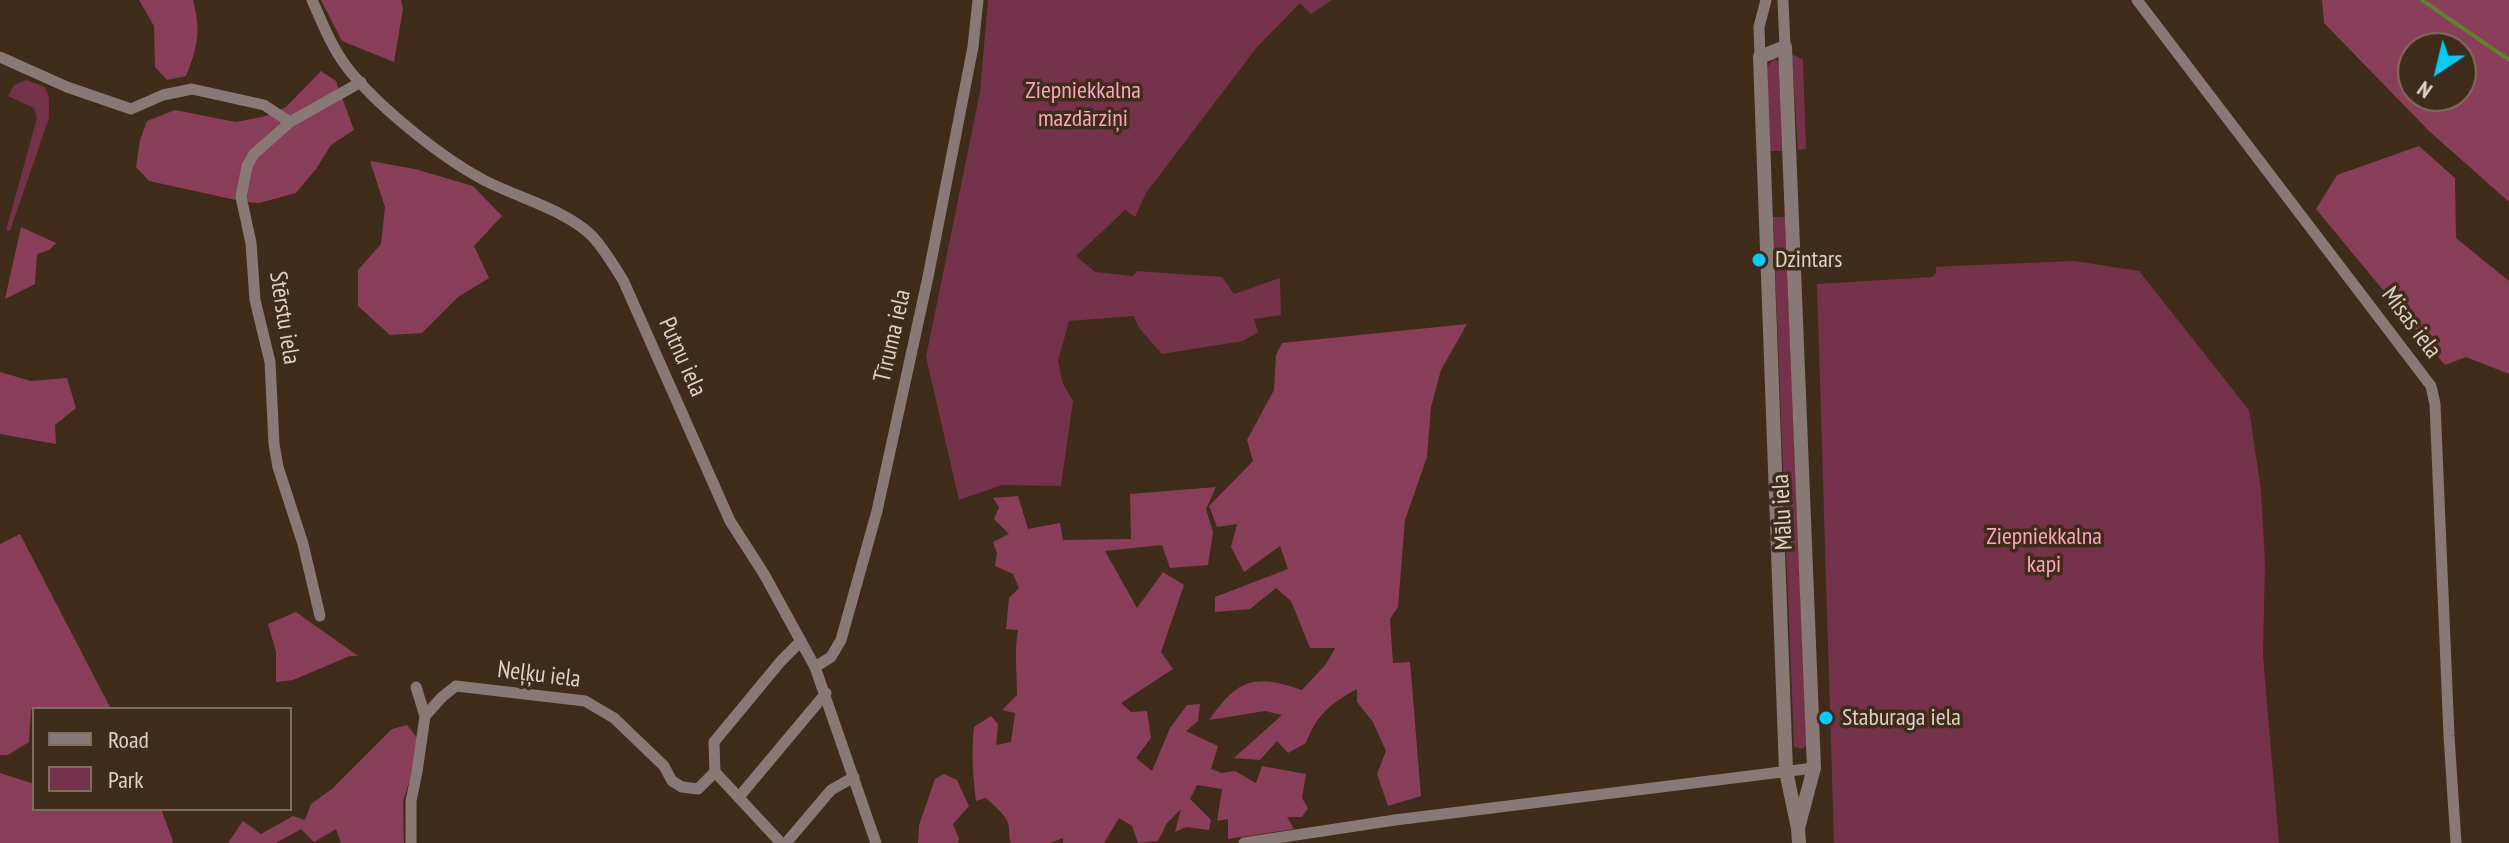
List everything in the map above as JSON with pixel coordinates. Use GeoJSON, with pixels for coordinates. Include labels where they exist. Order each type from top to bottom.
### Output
{"type":"FeatureCollection","features":[{"type":"Feature","properties":{"kind":"street","name":"Putnu iela"},"geometry":{"type":"LineString","coordinates":[[312,0],[332,45],[346,66],[396,116],[455,164],[484,181],[567,219],[589,234],[607,255],[623,280],[730,521],[764,574],[815,667],[876,843]]}},
{"type":"Feature","properties":{"kind":"street","name":"Tīruma iela"},"geometry":{"type":"LineString","coordinates":[[815,667],[831,657],[841,640],[877,511],[942,214],[973,47],[978,0]]}},
{"type":"Feature","properties":{"kind":"street","name":"Mālu iela"},"geometry":{"type":"LineString","coordinates":[[1766,0],[1759,27],[1786,771],[1798,835]]}},
{"type":"Feature","properties":{"kind":"street","name":"Mālu iela"},"geometry":{"type":"LineString","coordinates":[[1783,0],[1814,768],[1798,835]]}},
{"type":"Feature","properties":{"kind":"street","name":"Misas iela"},"geometry":{"type":"LineString","coordinates":[[2137,0],[2431,386],[2435,404],[2456,843]]}},
{"type":"Feature","properties":{"kind":"street"},"geometry":{"type":"LineString","coordinates":[[1760,57],[1785,47]]}},
{"type":"Feature","properties":{"kind":"street"},"geometry":{"type":"LineString","coordinates":[[0,57],[67,87],[131,109],[163,95],[192,89],[264,105],[290,122]]}},
{"type":"Feature","properties":{"kind":"street","name":"Stērstu iela"},"geometry":{"type":"LineString","coordinates":[[320,616],[303,544],[278,467],[270,362],[255,300],[251,243],[241,197],[247,166],[254,154],[290,122],[361,82]]}},
{"type":"Feature","properties":{"kind":"street"},"geometry":{"type":"LineString","coordinates":[[1765,195],[1792,193]]}},
{"type":"Feature","properties":{"kind":"street"},"geometry":{"type":"LineString","coordinates":[[801,641],[714,742],[715,772],[784,843],[831,790],[854,777]]}},
{"type":"Feature","properties":{"kind":"street","name":"Neļķu iela"},"geometry":{"type":"LineString","coordinates":[[425,716],[456,686],[585,701],[614,718],[664,766],[672,781],[682,787],[698,789],[715,772]]}},
{"type":"Feature","properties":{"kind":"street"},"geometry":{"type":"LineString","coordinates":[[411,843],[411,801],[425,716],[416,687]]}},
{"type":"Feature","properties":{"kind":"street"},"geometry":{"type":"LineString","coordinates":[[739,797],[826,693]]}},
{"type":"Feature","properties":{"kind":"street"},"geometry":{"type":"LineString","coordinates":[[1244,843],[1395,820],[1814,768]]}},
{"type":"Feature","properties":{"kind":"green space","name":"Ziepniekkalna mazdārziņi"},"geometry":{"type":"Polygon","coordinates":[[[988,0],[1332,0],[1311,14],[1300,3],[1257,47],[1146,193],[1135,217],[1125,210],[1076,256],[1095,272],[1133,276],[1137,271],[1222,277],[1234,294],[1280,278],[1281,315],[1254,319],[1258,332],[1243,341],[1162,354],[1139,328],[1134,316],[1069,321],[1058,361],[1063,384],[1073,401],[1061,486],[1002,485],[959,500],[926,357],[980,92],[988,0]]]}},
{"type":"Feature","properties":{"kind":"green space"},"geometry":{"type":"Polygon","coordinates":[[[1792,56],[1803,60],[1806,149],[1798,150],[1792,56]]]}},
{"type":"Feature","properties":{"kind":"green space"},"geometry":{"type":"Polygon","coordinates":[[[1774,59],[1779,67],[1782,151],[1770,151],[1767,67],[1774,59]]]}},
{"type":"Feature","properties":{"kind":"green space"},"geometry":{"type":"Polygon","coordinates":[[[26,80],[45,87],[49,98],[49,118],[10,231],[6,230],[37,118],[34,108],[8,96],[14,85],[26,80]]]}},
{"type":"Feature","properties":{"kind":"green space"},"geometry":{"type":"Polygon","coordinates":[[[1773,217],[1785,217],[1806,736],[1803,749],[1794,747],[1773,217]]]}},
{"type":"Feature","properties":{"kind":"green space","name":"Ziepniekkalna kapi"},"geometry":{"type":"Polygon","coordinates":[[[2075,261],[2139,271],[2249,410],[2261,490],[2265,562],[2263,656],[2279,843],[1834,843],[1817,284],[1932,277],[1936,267],[2075,261]]]}},
{"type":"Feature","properties":{"kind":"shaded area"},"geometry":{"type":"Polygon","coordinates":[[[139,0],[193,0],[197,38],[186,76],[167,80],[155,67],[154,26],[139,0]]]}},
{"type":"Feature","properties":{"kind":"shaded area"},"geometry":{"type":"Polygon","coordinates":[[[321,0],[401,0],[403,9],[394,62],[342,41],[321,0]]]}},
{"type":"Feature","properties":{"kind":"shaded area"},"geometry":{"type":"Polygon","coordinates":[[[2322,0],[2509,0],[2509,202],[2411,112],[2477,112],[2477,32],[2397,32],[2397,98],[2324,23],[2322,0]]]}},
{"type":"Feature","properties":{"kind":"shaded area"},"geometry":{"type":"Polygon","coordinates":[[[321,71],[336,81],[354,130],[331,145],[296,193],[259,203],[245,202],[149,181],[136,167],[147,121],[175,110],[236,122],[266,116],[286,107],[321,71]]]}},
{"type":"Feature","properties":{"kind":"shaded area"},"geometry":{"type":"Polygon","coordinates":[[[2419,146],[2455,178],[2456,238],[2509,281],[2509,374],[2466,357],[2445,365],[2316,209],[2337,175],[2419,146]]]}},
{"type":"Feature","properties":{"kind":"shaded area"},"geometry":{"type":"Polygon","coordinates":[[[370,161],[415,169],[473,186],[502,216],[474,246],[489,278],[458,297],[422,333],[390,335],[358,306],[358,270],[381,244],[385,207],[370,161]]]}},
{"type":"Feature","properties":{"kind":"shaded area"},"geometry":{"type":"Polygon","coordinates":[[[21,227],[56,243],[49,250],[37,254],[35,284],[5,299],[21,227]]]}},
{"type":"Feature","properties":{"kind":"shaded area"},"geometry":{"type":"Polygon","coordinates":[[[1467,324],[1441,370],[1431,407],[1427,457],[1405,520],[1398,607],[1390,619],[1393,663],[1410,662],[1421,796],[1388,806],[1377,774],[1386,751],[1373,722],[1357,702],[1357,689],[1326,711],[1315,724],[1306,743],[1288,753],[1277,741],[1260,760],[1234,758],[1282,715],[1265,711],[1209,720],[1229,695],[1249,683],[1259,681],[1302,690],[1326,664],[1335,648],[1310,648],[1291,601],[1276,588],[1250,609],[1215,612],[1215,597],[1288,569],[1280,546],[1244,572],[1231,547],[1237,524],[1217,527],[1209,506],[1253,461],[1247,440],[1274,390],[1276,355],[1282,343],[1467,324]]]}},
{"type":"Feature","properties":{"kind":"shaded area"},"geometry":{"type":"Polygon","coordinates":[[[0,372],[31,381],[67,378],[76,408],[55,425],[56,444],[0,434],[0,372]]]}},
{"type":"Feature","properties":{"kind":"shaded area"},"geometry":{"type":"Polygon","coordinates":[[[1216,487],[1206,509],[1213,532],[1208,565],[1170,568],[1162,545],[1105,551],[1137,608],[1163,572],[1184,585],[1161,652],[1173,669],[1121,703],[1131,712],[1147,711],[1151,738],[1136,758],[1152,771],[1170,728],[1187,705],[1200,704],[1198,721],[1186,731],[1218,746],[1211,769],[1222,773],[1235,771],[1256,783],[1262,766],[1306,774],[1302,798],[1308,808],[1302,817],[1287,817],[1294,829],[1228,839],[1228,819],[1217,821],[1222,789],[1197,785],[1190,799],[1211,820],[1209,830],[1186,827],[1175,832],[1181,809],[1167,823],[1158,841],[1138,843],[1132,826],[1119,818],[1104,843],[1063,843],[1063,838],[1051,843],[1011,843],[1008,823],[1002,813],[986,798],[976,801],[973,764],[974,727],[991,716],[998,724],[996,745],[1011,742],[1015,713],[1002,710],[1017,695],[1018,630],[1006,629],[1009,598],[1019,588],[1013,574],[995,566],[997,553],[993,542],[1009,534],[994,519],[999,507],[993,498],[1018,496],[1028,529],[1060,523],[1063,540],[1131,539],[1130,494],[1216,487]]]}},
{"type":"Feature","properties":{"kind":"shaded area"},"geometry":{"type":"Polygon","coordinates":[[[20,534],[110,707],[32,707],[29,742],[8,755],[0,755],[0,544],[20,534]]]}},
{"type":"Feature","properties":{"kind":"shaded area"},"geometry":{"type":"Polygon","coordinates":[[[296,612],[358,656],[350,656],[293,680],[276,682],[276,652],[268,624],[296,612]]]}},
{"type":"Feature","properties":{"kind":"shaded area"},"geometry":{"type":"Polygon","coordinates":[[[407,725],[418,739],[414,767],[403,801],[404,843],[341,843],[336,829],[314,842],[301,829],[276,843],[228,843],[243,821],[261,834],[293,816],[305,820],[311,804],[332,789],[392,729],[407,725]]]}},
{"type":"Feature","properties":{"kind":"shaded area"},"geometry":{"type":"Polygon","coordinates":[[[0,773],[32,783],[32,811],[162,811],[173,841],[172,843],[0,843],[0,773]]]}},
{"type":"Feature","properties":{"kind":"shaded area"},"geometry":{"type":"Polygon","coordinates":[[[944,774],[957,780],[969,806],[953,824],[958,843],[918,843],[919,825],[935,779],[944,774]]]}},
{"type":"Feature","properties":{"kind":"waterway"},"geometry":{"type":"LineString","coordinates":[[2422,0],[2509,60]]}},
{"type":"Feature","properties":{"kind":"place","name":"Dzintars"},"geometry":{"type":"Point","coordinates":[1759,260]}},
{"type":"Feature","properties":{"kind":"place","name":"Staburaga iela"},"geometry":{"type":"Point","coordinates":[1826,718]}}]}
